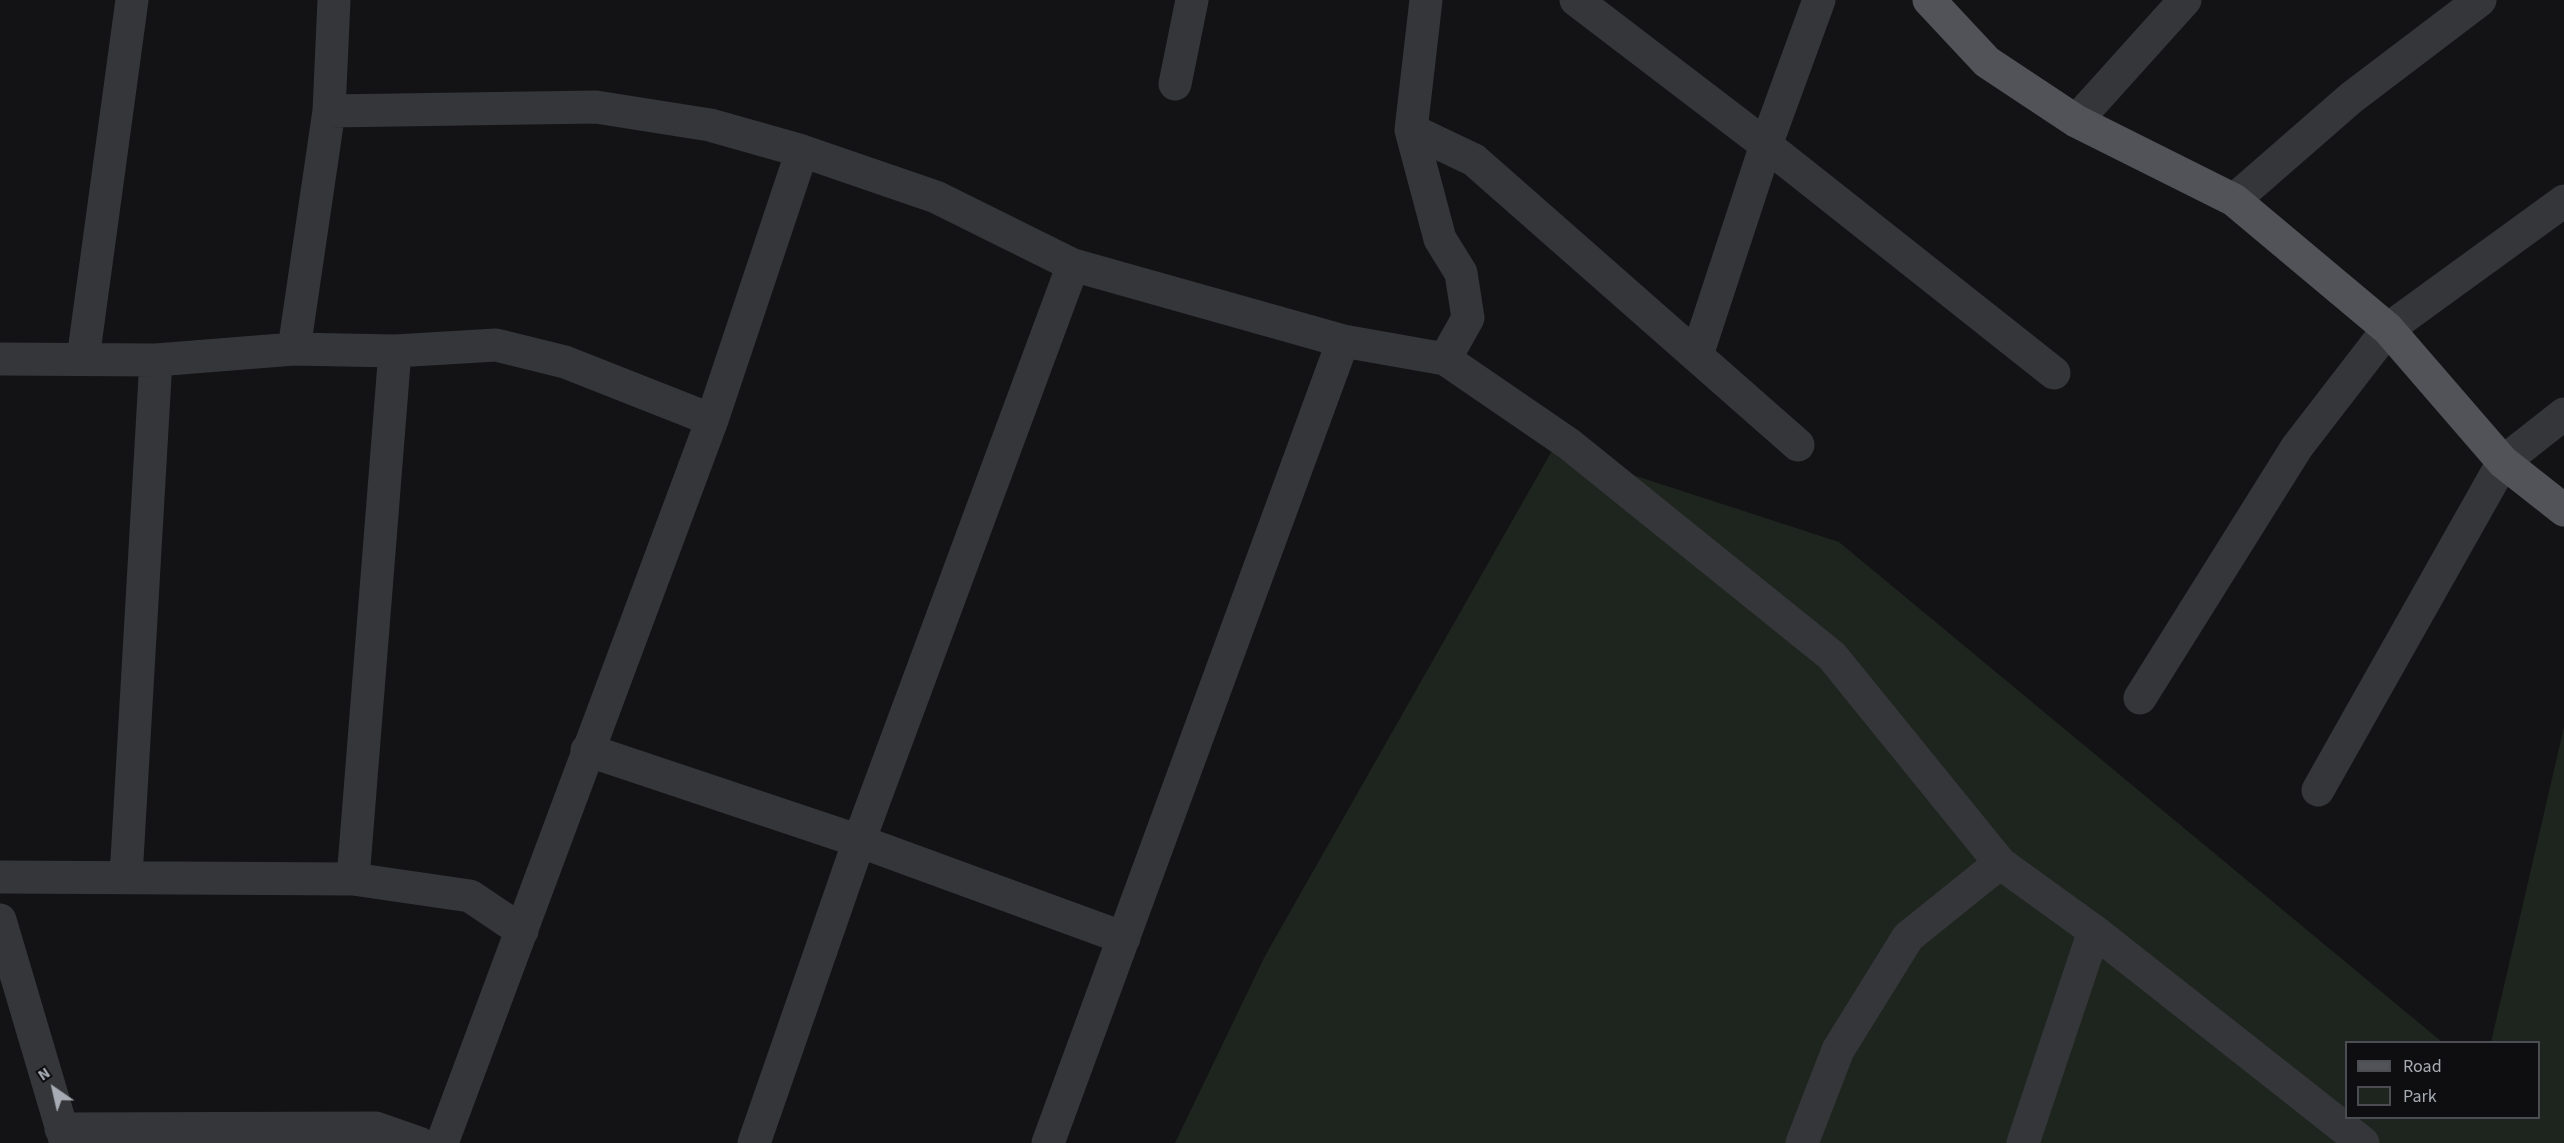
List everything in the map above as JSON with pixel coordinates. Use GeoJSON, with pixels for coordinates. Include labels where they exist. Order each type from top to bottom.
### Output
{"type":"FeatureCollection","features":[{"type":"Feature","properties":{"kind":"main road"},"geometry":{"type":"LineString","coordinates":[[1929,0],[1987,62],[2076,120],[2234,200],[2388,329],[2503,462],[2564,510]]}},
{"type":"Feature","properties":{"kind":"street"},"geometry":{"type":"LineString","coordinates":[[83,359],[132,0]]}},
{"type":"Feature","properties":{"kind":"street"},"geometry":{"type":"LineString","coordinates":[[294,349],[329,111],[334,0]]}},
{"type":"Feature","properties":{"kind":"street"},"geometry":{"type":"LineString","coordinates":[[1175,84],[1192,0]]}},
{"type":"Feature","properties":{"kind":"street"},"geometry":{"type":"LineString","coordinates":[[1426,0],[1411,130],[1440,239],[1461,273],[1468,318],[1445,359]]}},
{"type":"Feature","properties":{"kind":"street"},"geometry":{"type":"LineString","coordinates":[[1576,0],[1766,145],[2054,373]]}},
{"type":"Feature","properties":{"kind":"street"},"geometry":{"type":"LineString","coordinates":[[1697,355],[1766,145],[1819,0]]}},
{"type":"Feature","properties":{"kind":"street"},"geometry":{"type":"LineString","coordinates":[[2076,120],[2185,0]]}},
{"type":"Feature","properties":{"kind":"street"},"geometry":{"type":"LineString","coordinates":[[2234,200],[2351,98],[2480,0]]}},
{"type":"Feature","properties":{"kind":"street"},"geometry":{"type":"LineString","coordinates":[[329,111],[596,107],[710,125],[802,151],[936,197],[1073,265],[1343,341],[1445,359],[1569,444],[1832,656],[2000,863],[2094,931],[2363,1143]]}},
{"type":"Feature","properties":{"kind":"street"},"geometry":{"type":"LineString","coordinates":[[1411,130],[1474,160],[1798,445]]}},
{"type":"Feature","properties":{"kind":"street"},"geometry":{"type":"LineString","coordinates":[[442,1143],[712,420],[802,151]]}},
{"type":"Feature","properties":{"kind":"street"},"geometry":{"type":"LineString","coordinates":[[2140,698],[2297,447],[2388,329],[2564,201]]}},
{"type":"Feature","properties":{"kind":"street"},"geometry":{"type":"LineString","coordinates":[[754,1143],[859,841],[1073,265]]}},
{"type":"Feature","properties":{"kind":"street"},"geometry":{"type":"LineString","coordinates":[[1048,1143],[1343,341]]}},
{"type":"Feature","properties":{"kind":"street"},"geometry":{"type":"LineString","coordinates":[[0,359],[156,360],[294,349],[395,351],[496,345],[565,362],[712,420]]}},
{"type":"Feature","properties":{"kind":"street"},"geometry":{"type":"LineString","coordinates":[[353,879],[395,351]]}},
{"type":"Feature","properties":{"kind":"street"},"geometry":{"type":"LineString","coordinates":[[126,877],[156,360]]}},
{"type":"Feature","properties":{"kind":"street"},"geometry":{"type":"LineString","coordinates":[[2318,790],[2503,462],[2564,414]]}},
{"type":"Feature","properties":{"kind":"street"},"geometry":{"type":"LineString","coordinates":[[587,750],[859,841],[1124,938]]}},
{"type":"Feature","properties":{"kind":"street"},"geometry":{"type":"LineString","coordinates":[[1802,1143],[1838,1050],[1908,937],[2000,863]]}},
{"type":"Feature","properties":{"kind":"street"},"geometry":{"type":"LineString","coordinates":[[0,877],[353,879],[470,896],[522,931]]}},
{"type":"Feature","properties":{"kind":"street"},"geometry":{"type":"LineString","coordinates":[[0,920],[64,1136],[376,1128],[419,1143]]}},
{"type":"Feature","properties":{"kind":"street"},"geometry":{"type":"LineString","coordinates":[[2023,1143],[2094,931]]}},
{"type":"Feature","properties":{"kind":"green space"},"geometry":{"type":"Polygon","coordinates":[[[1553,449],[1839,542],[2441,1041],[2345,1041],[2345,1119],[2540,1119],[2540,1041],[2491,1041],[2564,727],[2564,1143],[1175,1143],[1265,956],[1553,449]]]}}]}
